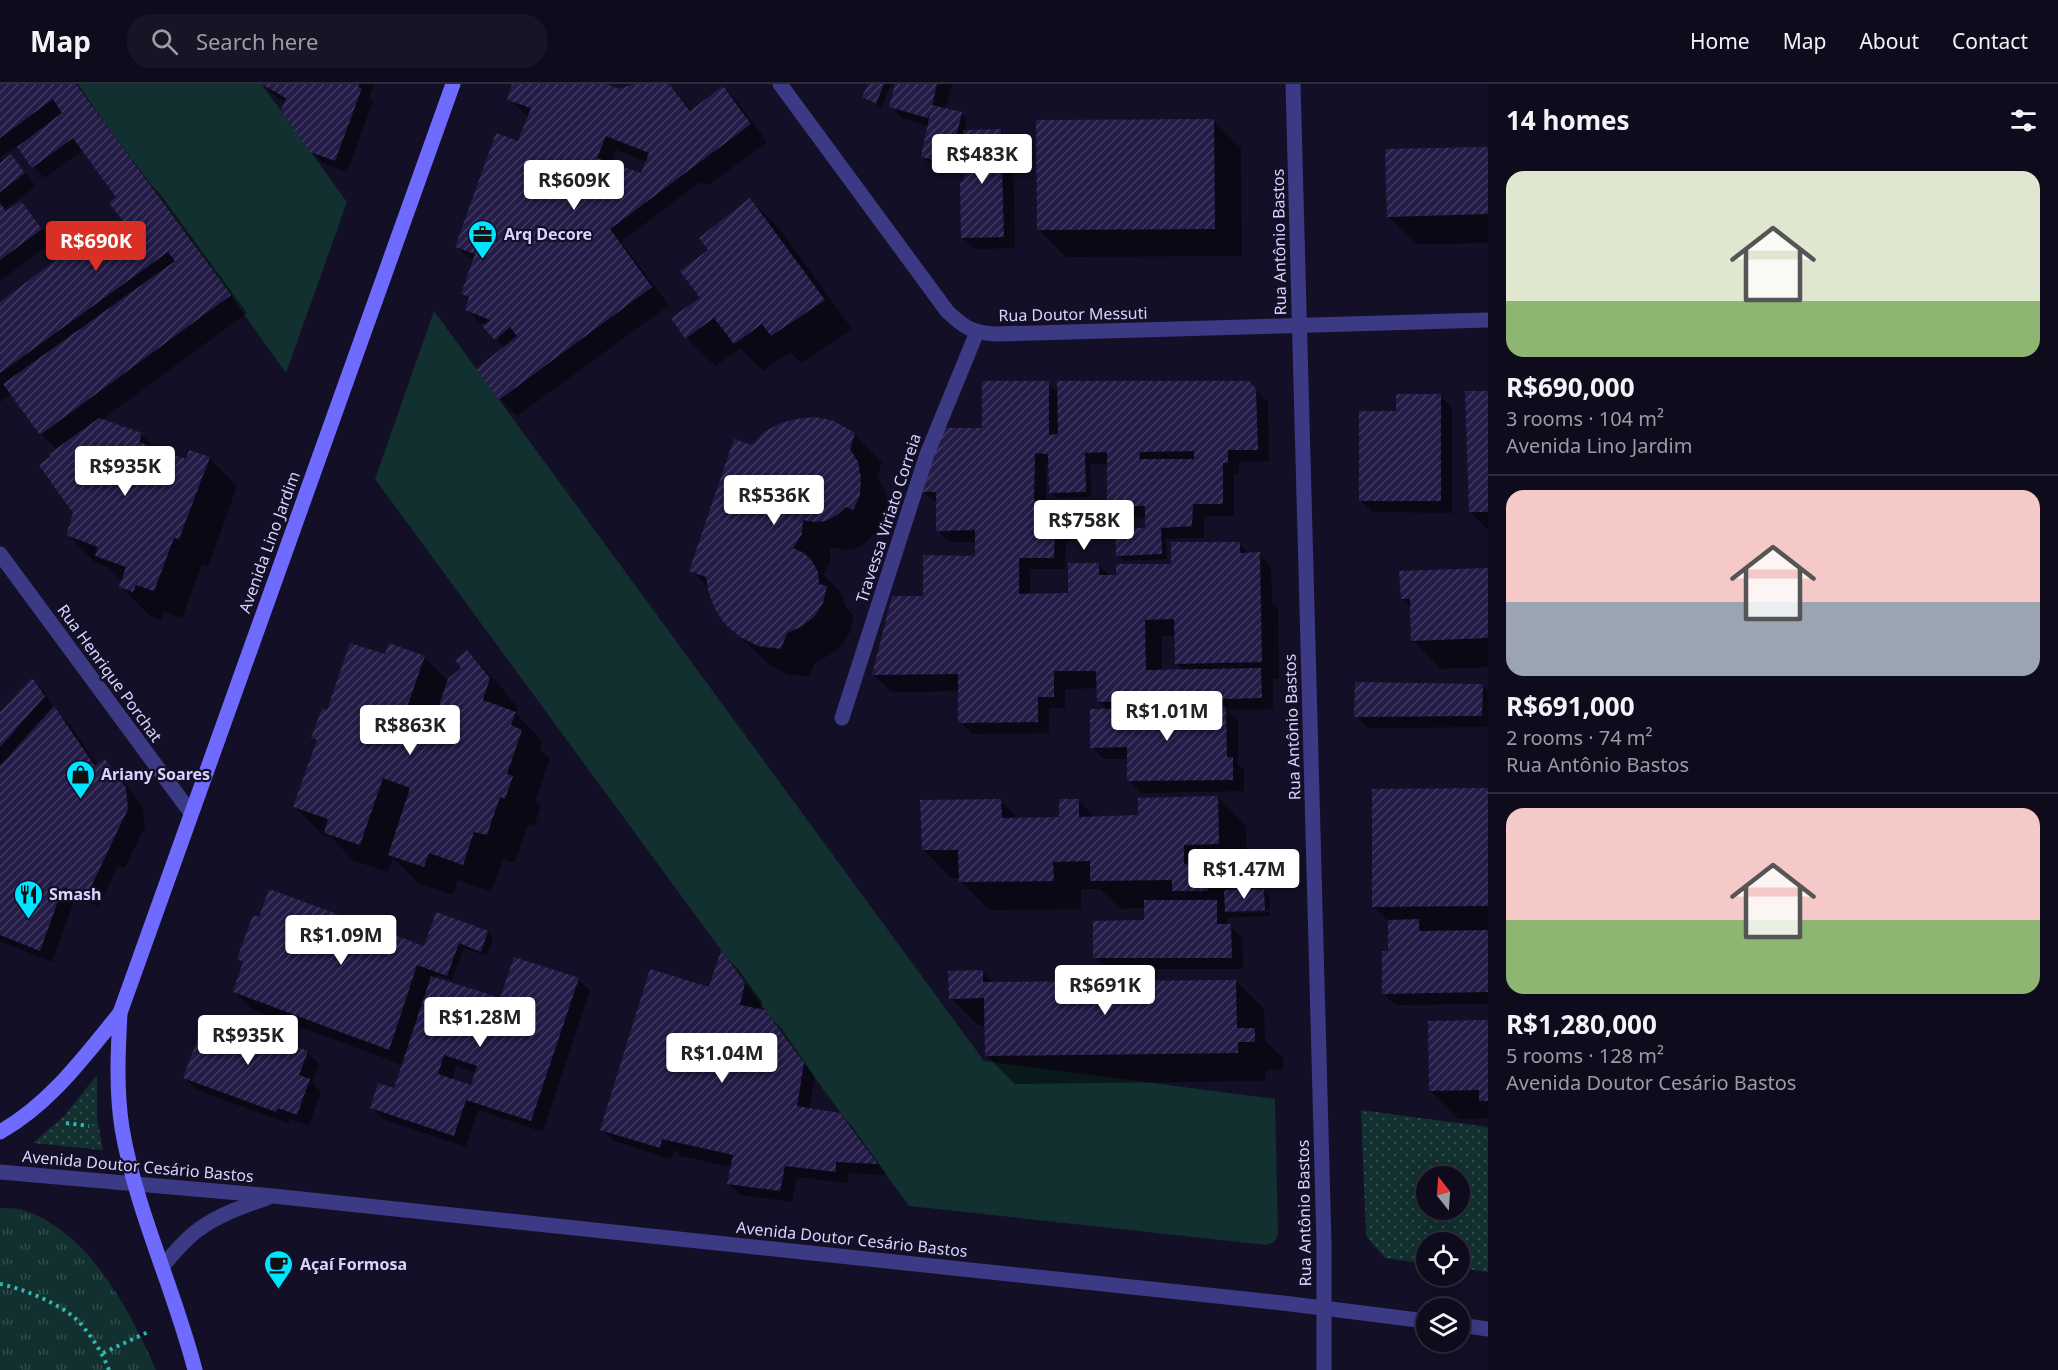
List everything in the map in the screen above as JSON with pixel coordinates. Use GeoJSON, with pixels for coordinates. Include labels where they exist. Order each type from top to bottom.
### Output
{"type":"FeatureCollection","features":[{"type":"Feature","properties":{"kind":"main road","name":"Avenida Lino Jardim"},"geometry":{"type":"LineString","coordinates":[[195,1370],[134,1184],[122,1127],[117,1069],[120,1013],[453,84]]}},
{"type":"Feature","properties":{"kind":"main road","name":"Avenida Lino Jardim"},"geometry":{"type":"LineString","coordinates":[[0,1132],[32,1111],[70,1074],[120,1013]]}},
{"type":"Feature","properties":{"kind":"street","name":"Rua Doutor Messuti"},"geometry":{"type":"LineString","coordinates":[[780,84],[947,311],[966,328],[976,332],[996,334],[1488,320]]}},
{"type":"Feature","properties":{"kind":"street","name":"Rua Antônio Bastos"},"geometry":{"type":"LineString","coordinates":[[1293,84],[1323,1220],[1324,1370]]}},
{"type":"Feature","properties":{"kind":"street","name":"Travessa Viriato Correia"},"geometry":{"type":"LineString","coordinates":[[842,718],[927,454],[976,332]]}},
{"type":"Feature","properties":{"kind":"street","name":"Rua Henrique Porchat"},"geometry":{"type":"LineString","coordinates":[[0,554],[191,813]]}},
{"type":"Feature","properties":{"kind":"street","name":"Avenida Doutor Cesário Bastos"},"geometry":{"type":"LineString","coordinates":[[0,1172],[273,1196],[1324,1307],[1416,1320]]}},
{"type":"Feature","properties":{"kind":"street","name":"Avenida Doutor Cesário Bastos"},"geometry":{"type":"LineString","coordinates":[[162,1267],[199,1229],[239,1207],[273,1196]]}},
{"type":"Feature","properties":{"kind":"street"},"geometry":{"type":"LineString","coordinates":[[1470,1326],[1488,1329]]}},
{"type":"Feature","properties":{"kind":"path"},"geometry":{"type":"LineString","coordinates":[[32,1111],[74,1125],[122,1127]]}},
{"type":"Feature","properties":{"kind":"path"},"geometry":{"type":"LineString","coordinates":[[0,1284],[17,1287],[33,1294],[76,1319],[102,1353],[110,1370]]}},
{"type":"Feature","properties":{"kind":"path"},"geometry":{"type":"LineString","coordinates":[[102,1353],[178,1318]]}},
{"type":"Feature","properties":{"kind":"green space"},"geometry":{"type":"Polygon","coordinates":[[[76,84],[261,84],[263,86],[347,202],[286,373],[189,237],[76,84]]]}},
{"type":"Feature","properties":{"kind":"green space"},"geometry":{"type":"Polygon","coordinates":[[[434,311],[984,1061],[1275,1099],[1278,1235],[1274,1242],[1267,1245],[909,1206],[375,479],[434,311]]]}},
{"type":"Feature","properties":{"kind":"green space"},"geometry":{"type":"Polygon","coordinates":[[[97,1075],[97,1117],[103,1150],[33,1143],[64,1116],[97,1075]]]}},
{"type":"Feature","properties":{"kind":"green space"},"geometry":{"type":"Polygon","coordinates":[[[1361,1110],[1488,1127],[1488,1272],[1470,1269],[1470,1232],[1416,1232],[1416,1263],[1385,1258],[1366,1236],[1361,1110]]]}},
{"type":"Feature","properties":{"kind":"green space"},"geometry":{"type":"Polygon","coordinates":[[[0,1208],[23,1210],[47,1220],[87,1254],[120,1299],[156,1370],[0,1370],[0,1208]]]}},
{"type":"Feature","properties":{"kind":"building"},"geometry":{"type":"Polygon","coordinates":[[[0,84],[76,84],[231,295],[40,435],[3,384],[175,261],[168,252],[0,373],[0,302],[88,236],[106,260],[136,238],[109,203],[116,197],[73,138],[32,168],[17,147],[62,113],[53,99],[0,138],[0,84]]]}},
{"type":"Feature","properties":{"kind":"building"},"geometry":{"type":"Polygon","coordinates":[[[261,84],[359,84],[358,87],[362,88],[335,161],[310,152],[281,111],[286,98],[261,84]]]}},
{"type":"Feature","properties":{"kind":"building"},"geometry":{"type":"Polygon","coordinates":[[[512,84],[606,84],[619,89],[634,84],[669,84],[690,111],[723,86],[751,124],[610,229],[652,287],[499,400],[476,369],[517,336],[510,327],[495,340],[482,326],[490,320],[465,310],[469,297],[461,294],[475,254],[455,247],[496,133],[518,141],[531,108],[507,100],[512,84]],[[606,136],[597,158],[641,173],[649,153],[606,136]]]}},
{"type":"Feature","properties":{"kind":"building"},"geometry":{"type":"Polygon","coordinates":[[[868,84],[884,84],[876,104],[862,97],[868,84]]]}},
{"type":"Feature","properties":{"kind":"building"},"geometry":{"type":"Polygon","coordinates":[[[895,84],[937,84],[932,105],[962,112],[950,164],[921,157],[931,109],[928,118],[889,107],[895,84]]]}},
{"type":"Feature","properties":{"kind":"building"},"geometry":{"type":"Polygon","coordinates":[[[1214,119],[1215,229],[1037,230],[1036,120],[1214,119]]]}},
{"type":"Feature","properties":{"kind":"building"},"geometry":{"type":"Polygon","coordinates":[[[1001,129],[1004,237],[961,238],[960,182],[964,181],[963,130],[1001,129]]]}},
{"type":"Feature","properties":{"kind":"building"},"geometry":{"type":"Polygon","coordinates":[[[1488,147],[1488,214],[1387,217],[1385,149],[1488,147]]]}},
{"type":"Feature","properties":{"kind":"building"},"geometry":{"type":"Polygon","coordinates":[[[11,154],[25,173],[0,192],[0,163],[11,154]]]}},
{"type":"Feature","properties":{"kind":"building"},"geometry":{"type":"Polygon","coordinates":[[[750,198],[825,300],[771,336],[762,324],[734,344],[714,318],[685,339],[671,318],[700,298],[680,271],[708,250],[699,238],[750,198]]]}},
{"type":"Feature","properties":{"kind":"building"},"geometry":{"type":"Polygon","coordinates":[[[21,201],[42,229],[0,260],[0,203],[6,211],[21,201]]]}},
{"type":"Feature","properties":{"kind":"building"},"geometry":{"type":"Polygon","coordinates":[[[982,381],[1049,381],[1049,435],[1058,434],[1057,381],[1249,381],[1256,389],[1258,450],[1228,450],[1228,463],[1223,463],[1223,504],[1193,504],[1192,526],[1161,528],[1162,554],[1116,556],[1115,528],[1145,528],[1145,506],[1107,506],[1107,452],[1085,453],[1086,492],[1049,493],[1048,454],[1035,453],[1034,501],[1046,501],[1046,510],[1062,510],[1062,529],[1055,529],[1054,558],[1019,558],[1019,594],[1068,593],[1068,563],[1099,563],[1099,575],[1116,575],[1116,564],[1171,564],[1171,542],[1240,542],[1240,553],[1260,552],[1262,662],[1175,664],[1174,619],[1145,620],[1146,670],[1261,668],[1262,698],[1097,702],[1096,671],[1054,671],[1054,697],[1038,697],[1038,722],[958,723],[958,674],[872,675],[892,596],[923,596],[923,555],[975,556],[975,530],[936,531],[936,492],[922,492],[931,456],[945,428],[982,428],[982,381]],[[1194,451],[1140,452],[1139,459],[1194,459],[1194,451]]]}},
{"type":"Feature","properties":{"kind":"building"},"geometry":{"type":"Polygon","coordinates":[[[1465,391],[1488,391],[1488,512],[1469,512],[1465,391]]]}},
{"type":"Feature","properties":{"kind":"building"},"geometry":{"type":"Polygon","coordinates":[[[1396,394],[1441,394],[1441,501],[1359,501],[1359,411],[1396,411],[1396,394]]]}},
{"type":"Feature","properties":{"kind":"building"},"geometry":{"type":"Polygon","coordinates":[[[815,417],[834,421],[855,433],[850,449],[858,462],[861,478],[860,495],[853,510],[846,507],[826,521],[803,520],[802,534],[793,548],[804,553],[812,561],[818,572],[819,584],[827,586],[823,603],[814,617],[801,627],[787,633],[781,649],[758,646],[740,637],[725,624],[715,609],[706,577],[689,571],[734,439],[752,445],[764,432],[779,424],[815,417]]]}},
{"type":"Feature","properties":{"kind":"building"},"geometry":{"type":"Polygon","coordinates":[[[99,418],[142,433],[139,442],[186,459],[189,450],[210,457],[179,539],[174,538],[154,591],[136,585],[133,592],[119,587],[126,567],[95,556],[98,547],[66,535],[73,513],[39,465],[51,456],[49,454],[99,418]]]}},
{"type":"Feature","properties":{"kind":"building"},"geometry":{"type":"Polygon","coordinates":[[[1488,568],[1488,638],[1411,641],[1410,599],[1401,599],[1399,571],[1488,568]]]}},
{"type":"Feature","properties":{"kind":"building"},"geometry":{"type":"Polygon","coordinates":[[[350,643],[385,654],[389,643],[425,656],[401,724],[429,734],[448,679],[461,668],[455,660],[467,650],[490,678],[483,700],[516,712],[511,725],[522,730],[507,774],[513,776],[505,799],[500,797],[487,835],[474,832],[463,865],[429,853],[424,867],[388,855],[410,788],[383,778],[360,845],[324,833],[328,819],[293,807],[317,740],[311,738],[322,708],[327,710],[350,643]]]}},
{"type":"Feature","properties":{"kind":"building"},"geometry":{"type":"Polygon","coordinates":[[[32,678],[45,696],[0,747],[0,712],[32,678]]]}},
{"type":"Feature","properties":{"kind":"building"},"geometry":{"type":"Polygon","coordinates":[[[1355,682],[1483,684],[1482,716],[1354,717],[1355,682]]]}},
{"type":"Feature","properties":{"kind":"building"},"geometry":{"type":"Polygon","coordinates":[[[54,706],[95,766],[105,759],[126,788],[128,809],[87,895],[63,887],[40,951],[0,935],[0,766],[54,706]]]}},
{"type":"Feature","properties":{"kind":"building"},"geometry":{"type":"Polygon","coordinates":[[[1226,707],[1227,757],[1233,757],[1233,780],[1127,781],[1127,747],[1090,748],[1090,709],[1226,707]]]}},
{"type":"Feature","properties":{"kind":"building"},"geometry":{"type":"Polygon","coordinates":[[[1488,788],[1488,906],[1372,907],[1372,789],[1488,788]]]}},
{"type":"Feature","properties":{"kind":"building"},"geometry":{"type":"Polygon","coordinates":[[[1218,796],[1219,844],[1184,845],[1184,864],[1208,864],[1208,891],[1172,891],[1172,880],[1090,881],[1090,861],[1053,862],[1054,881],[959,882],[958,850],[922,850],[920,800],[1001,799],[1002,818],[1059,817],[1059,799],[1079,799],[1079,817],[1138,815],[1138,798],[1218,796]]]}},
{"type":"Feature","properties":{"kind":"building"},"geometry":{"type":"Polygon","coordinates":[[[269,889],[424,946],[436,912],[488,931],[481,952],[459,943],[447,976],[417,965],[389,1050],[233,992],[243,962],[237,959],[253,915],[259,917],[269,889]]]}},
{"type":"Feature","properties":{"kind":"building"},"geometry":{"type":"Polygon","coordinates":[[[1264,889],[1265,910],[1225,912],[1224,890],[1264,889]]]}},
{"type":"Feature","properties":{"kind":"building"},"geometry":{"type":"Polygon","coordinates":[[[1144,900],[1217,900],[1217,924],[1231,924],[1232,958],[1093,958],[1093,921],[1144,920],[1144,900]]]}},
{"type":"Feature","properties":{"kind":"building"},"geometry":{"type":"Polygon","coordinates":[[[1419,919],[1419,931],[1488,930],[1488,992],[1382,994],[1382,951],[1388,951],[1388,920],[1419,919]]]}},
{"type":"Feature","properties":{"kind":"building"},"geometry":{"type":"Polygon","coordinates":[[[721,950],[745,983],[740,1005],[765,1010],[804,1063],[797,1106],[840,1113],[878,1164],[836,1162],[836,1172],[785,1166],[780,1191],[727,1184],[733,1155],[662,1139],[660,1148],[600,1130],[650,969],[709,987],[721,950]]]}},
{"type":"Feature","properties":{"kind":"building"},"geometry":{"type":"Polygon","coordinates":[[[514,957],[579,978],[531,1121],[466,1100],[454,1136],[370,1108],[378,1083],[394,1088],[431,976],[500,998],[514,957]],[[444,1055],[438,1074],[471,1085],[477,1066],[444,1055]]]}},
{"type":"Feature","properties":{"kind":"building"},"geometry":{"type":"Polygon","coordinates":[[[983,970],[983,982],[1236,980],[1237,1028],[1255,1028],[1255,1042],[1238,1042],[1238,1053],[985,1056],[984,998],[949,999],[948,971],[983,970]]]}},
{"type":"Feature","properties":{"kind":"building"},"geometry":{"type":"Polygon","coordinates":[[[207,1014],[308,1051],[299,1075],[310,1079],[297,1115],[278,1108],[276,1112],[183,1078],[207,1014]]]}},
{"type":"Feature","properties":{"kind":"building"},"geometry":{"type":"Polygon","coordinates":[[[1488,1020],[1488,1101],[1479,1101],[1479,1090],[1429,1091],[1428,1021],[1488,1020]]]}},
{"type":"Feature","properties":{"kind":"place","name":"Arq Decore"},"geometry":{"type":"Point","coordinates":[483,260]}},
{"type":"Feature","properties":{"kind":"place","name":"Ariany Soares"},"geometry":{"type":"Point","coordinates":[80,800]}},
{"type":"Feature","properties":{"kind":"place","name":"Smash"},"geometry":{"type":"Point","coordinates":[28,920]}},
{"type":"Feature","properties":{"kind":"place","name":"Açaí Formosa"},"geometry":{"type":"Point","coordinates":[279,1290]}}]}
